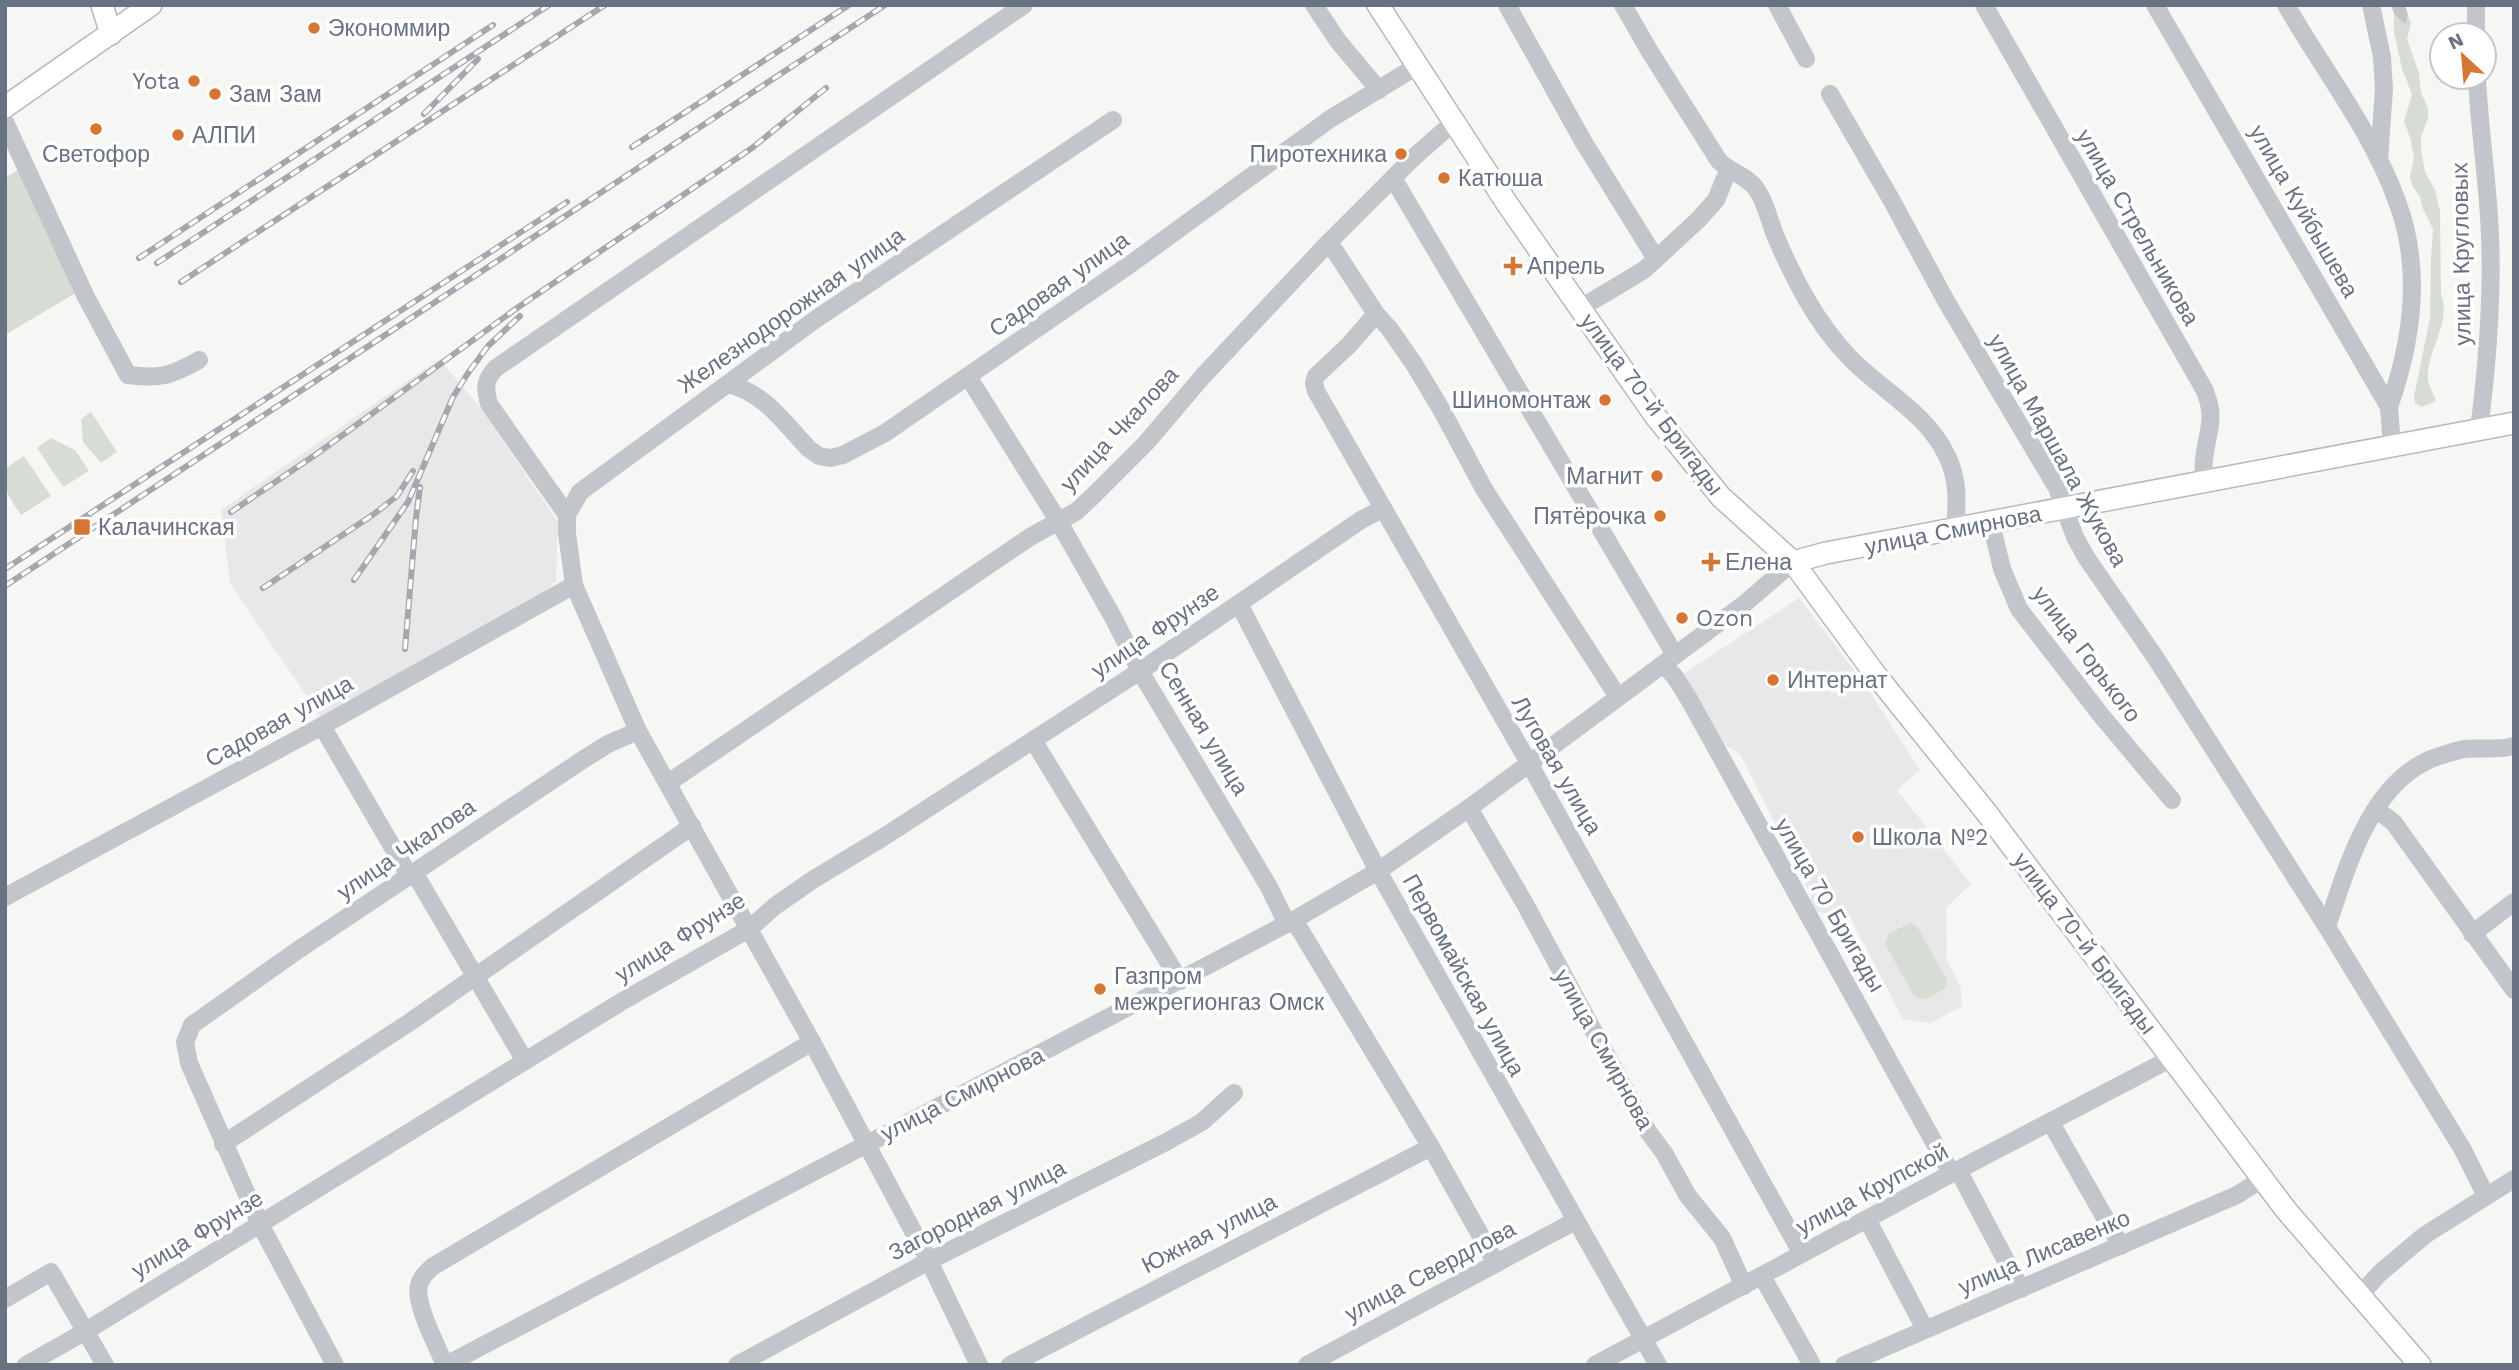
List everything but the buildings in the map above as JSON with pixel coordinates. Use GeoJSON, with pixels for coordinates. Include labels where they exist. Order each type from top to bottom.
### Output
{"type":"FeatureCollection","features":[{"type":"Feature","properties":{"kind":"main road"},"geometry":{"type":"LineString","coordinates":[[102,5],[111,34]]}},
{"type":"Feature","properties":{"kind":"main road"},"geometry":{"type":"LineString","coordinates":[[5,107],[151,5]]}},
{"type":"Feature","properties":{"kind":"main road","name":"улица 70-й Бригады"},"geometry":{"type":"LineString","coordinates":[[1378,5],[1579,309],[1656,417],[1721,497],[1793,562],[1875,674],[1986,812],[2262,1179],[2420,1365]]}},
{"type":"Feature","properties":{"kind":"main road","name":"улица Смирнова"},"geometry":{"type":"LineString","coordinates":[[1793,562],[1826,553],[2514,423]]}},
{"type":"Feature","properties":{"kind":"street"},"geometry":{"type":"LineString","coordinates":[[979,1365],[929,1261],[813,1042],[638,731],[574,585],[567,533],[568,516],[489,404],[485,388],[488,376],[496,368],[1024,5]]}},
{"type":"Feature","properties":{"kind":"street"},"geometry":{"type":"LineString","coordinates":[[1314,5],[1338,41],[1378,90]]}},
{"type":"Feature","properties":{"kind":"street"},"geometry":{"type":"LineString","coordinates":[[1507,5],[1583,141],[1656,259]]}},
{"type":"Feature","properties":{"kind":"street"},"geometry":{"type":"LineString","coordinates":[[1623,5],[1708,146],[1728,171],[1756,188],[1793,273],[1809,304],[1830,334],[1852,359],[1894,393],[1932,431],[1947,454],[1955,475],[1958,499],[1955,530]]}},
{"type":"Feature","properties":{"kind":"street"},"geometry":{"type":"LineString","coordinates":[[1777,5],[1806,59]]}},
{"type":"Feature","properties":{"kind":"street","name":"улица Стрельникова"},"geometry":{"type":"LineString","coordinates":[[1984,5],[2204,389],[2212,419],[2203,460],[2204,482]]}},
{"type":"Feature","properties":{"kind":"street","name":"улица Куйбышева"},"geometry":{"type":"LineString","coordinates":[[2155,5],[2389,407],[2392,446]]}},
{"type":"Feature","properties":{"kind":"street"},"geometry":{"type":"LineString","coordinates":[[2286,5],[2379,160],[2399,206],[2407,234],[2412,312],[2406,351],[2389,407]]}},
{"type":"Feature","properties":{"kind":"street"},"geometry":{"type":"LineString","coordinates":[[2371,5],[2382,57],[2384,89],[2379,160]]}},
{"type":"Feature","properties":{"kind":"street","name":"Садовая улица"},"geometry":{"type":"LineString","coordinates":[[728,384],[745,388],[760,397],[809,449],[819,456],[830,458],[843,455],[885,433],[969,377],[1330,119],[1417,66]]}},
{"type":"Feature","properties":{"kind":"street","name":"улица Кругловых"},"geometry":{"type":"LineString","coordinates":[[2478,91],[2489,217],[2491,281],[2487,372],[2479,430]]}},
{"type":"Feature","properties":{"kind":"street","name":"улица Маршала Жукова"},"geometry":{"type":"LineString","coordinates":[[1830,94],[2057,488],[2075,537],[2086,557],[2155,657],[2326,927],[2463,1150],[2487,1196]]}},
{"type":"Feature","properties":{"kind":"street","name":"Железнодорожная улица"},"geometry":{"type":"LineString","coordinates":[[568,516],[580,492],[816,319],[1113,120]]}},
{"type":"Feature","properties":{"kind":"street"},"geometry":{"type":"LineString","coordinates":[[5,122],[86,297],[128,376],[161,377],[174,374],[198,360]]}},
{"type":"Feature","properties":{"kind":"street","name":"улица Чкалова"},"geometry":{"type":"LineString","coordinates":[[668,783],[1030,537],[1077,511],[1146,443],[1203,376],[1329,242],[1454,122]]}},
{"type":"Feature","properties":{"kind":"street"},"geometry":{"type":"LineString","coordinates":[[1579,309],[1644,271],[1699,220],[1716,200],[1728,171]]}},
{"type":"Feature","properties":{"kind":"street","name":"улица 70 Бригады"},"geometry":{"type":"LineString","coordinates":[[1393,178],[1669,659],[1675,677],[2021,1289]]}},
{"type":"Feature","properties":{"kind":"street"},"geometry":{"type":"LineString","coordinates":[[1329,242],[1376,314],[1414,364],[1484,489],[1618,697]]}},
{"type":"Feature","properties":{"kind":"street","name":"Луговая улица"},"geometry":{"type":"LineString","coordinates":[[1376,314],[1349,345],[1316,376],[1316,391],[1529,763],[1802,1254]]}},
{"type":"Feature","properties":{"kind":"street","name":"Сенная улица"},"geometry":{"type":"LineString","coordinates":[[969,377],[1059,522],[1140,671],[1269,887],[1431,1147],[1496,1263]]}},
{"type":"Feature","properties":{"kind":"street","name":"улица Фрунзе"},"geometry":{"type":"LineString","coordinates":[[26,1365],[86,1331],[525,1061],[749,929],[775,906],[814,879],[1140,671],[1361,520],[1382,509]]}},
{"type":"Feature","properties":{"kind":"street","name":"улица Горького"},"geometry":{"type":"LineString","coordinates":[[1991,523],[2002,569],[2018,609],[2172,800]]}},
{"type":"Feature","properties":{"kind":"street","name":"улица Смирнова"},"geometry":{"type":"LineString","coordinates":[[445,1365],[1180,981],[1291,922],[1378,871],[1469,808],[1743,605],[1793,562]]}},
{"type":"Feature","properties":{"kind":"street","name":"Садовая улица"},"geometry":{"type":"LineString","coordinates":[[5,897],[322,726],[574,585]]}},
{"type":"Feature","properties":{"kind":"street","name":"Первомайская улица"},"geometry":{"type":"LineString","coordinates":[[1239,604],[1378,871],[1658,1365]]}},
{"type":"Feature","properties":{"kind":"street"},"geometry":{"type":"LineString","coordinates":[[322,726],[525,1061]]}},
{"type":"Feature","properties":{"kind":"street","name":"улица Чкалова"},"geometry":{"type":"LineString","coordinates":[[223,1144],[189,1063],[185,1042],[192,1025],[584,759],[608,744],[638,731]]}},
{"type":"Feature","properties":{"kind":"street"},"geometry":{"type":"LineString","coordinates":[[1033,740],[1180,981]]}},
{"type":"Feature","properties":{"kind":"street"},"geometry":{"type":"LineString","coordinates":[[2326,927],[2353,852],[2374,812],[2396,784],[2435,758],[2465,749],[2514,747]]}},
{"type":"Feature","properties":{"kind":"street","name":"улица Смирнова"},"geometry":{"type":"LineString","coordinates":[[1469,808],[1525,904],[1647,1130],[1664,1153],[1688,1196],[1722,1238],[1744,1286]]}},
{"type":"Feature","properties":{"kind":"street"},"geometry":{"type":"LineString","coordinates":[[2374,812],[2384,815],[2394,823],[2514,990]]}},
{"type":"Feature","properties":{"kind":"street"},"geometry":{"type":"LineString","coordinates":[[335,1365],[260,1224],[223,1144],[410,1021],[692,826]]}},
{"type":"Feature","properties":{"kind":"street"},"geometry":{"type":"LineString","coordinates":[[2472,933],[2514,902]]}},
{"type":"Feature","properties":{"kind":"street"},"geometry":{"type":"LineString","coordinates":[[445,1365],[419,1301],[418,1287],[423,1276],[432,1267],[813,1042]]}},
{"type":"Feature","properties":{"kind":"street","name":"улица Крупской"},"geometry":{"type":"LineString","coordinates":[[1595,1365],[2172,1058]]}},
{"type":"Feature","properties":{"kind":"street","name":"Загородная улица"},"geometry":{"type":"LineString","coordinates":[[737,1365],[929,1261],[1202,1122],[1234,1093]]}},
{"type":"Feature","properties":{"kind":"street"},"geometry":{"type":"LineString","coordinates":[[2052,1123],[2121,1247]]}},
{"type":"Feature","properties":{"kind":"street","name":"Южная улица"},"geometry":{"type":"LineString","coordinates":[[1010,1365],[1431,1147]]}},
{"type":"Feature","properties":{"kind":"street","name":"улица Лисавенко"},"geometry":{"type":"LineString","coordinates":[[1843,1365],[2121,1247],[2237,1195],[2262,1179]]}},
{"type":"Feature","properties":{"kind":"street"},"geometry":{"type":"LineString","coordinates":[[2359,1296],[2406,1250],[2514,1179]]}},
{"type":"Feature","properties":{"kind":"street"},"geometry":{"type":"LineString","coordinates":[[1867,1219],[1925,1329]]}},
{"type":"Feature","properties":{"kind":"street","name":"улица Свердлова"},"geometry":{"type":"LineString","coordinates":[[1307,1365],[1576,1221]]}},
{"type":"Feature","properties":{"kind":"street"},"geometry":{"type":"LineString","coordinates":[[5,1299],[51,1272],[105,1365]]}},
{"type":"Feature","properties":{"kind":"street"},"geometry":{"type":"LineString","coordinates":[[1762,1276],[1812,1365]]}},
{"type":"Feature","properties":{"kind":"shaded area"},"geometry":{"type":"Polygon","coordinates":[[[2391,5],[2405,5],[2408,15],[2405,24],[2394,14],[2391,5]]]}},
{"type":"Feature","properties":{"kind":"shaded area"},"geometry":{"type":"Polygon","coordinates":[[[2394,14],[2404,23],[2408,15],[2411,24],[2407,39],[2419,73],[2421,93],[2428,108],[2421,149],[2425,172],[2435,190],[2440,211],[2441,294],[2444,305],[2441,326],[2428,369],[2429,385],[2436,401],[2422,407],[2415,403],[2414,397],[2430,318],[2433,229],[2410,177],[2414,158],[2404,122],[2412,94],[2402,69],[2394,32],[2394,14]]]}},
{"type":"Feature","properties":{"kind":"shaded area"},"geometry":{"type":"Polygon","coordinates":[[[24,167],[79,291],[5,335],[6,177],[24,167]]]}},
{"type":"Feature","properties":{"kind":"shaded area"},"geometry":{"type":"Polygon","coordinates":[[[439,359],[480,407],[558,522],[556,581],[540,598],[328,717],[320,716],[230,583],[221,510],[439,359]]]}},
{"type":"Feature","properties":{"kind":"shaded area"},"geometry":{"type":"Polygon","coordinates":[[[91,412],[117,452],[101,463],[83,442],[81,419],[91,412]]]}},
{"type":"Feature","properties":{"kind":"shaded area"},"geometry":{"type":"Polygon","coordinates":[[[51,438],[75,450],[89,471],[63,487],[37,448],[51,438]]]}},
{"type":"Feature","properties":{"kind":"shaded area"},"geometry":{"type":"Polygon","coordinates":[[[24,456],[51,496],[21,515],[8,493],[5,476],[6,468],[24,456]]]}},
{"type":"Feature","properties":{"kind":"shaded area","name":"Школа №2"},"geometry":{"type":"Polygon","coordinates":[[[1799,598],[1866,686],[1920,770],[1897,790],[1971,884],[1946,908],[1947,960],[1961,988],[1962,1006],[1931,1023],[1903,1019],[1849,915],[1814,912],[1810,903],[1811,895],[1740,754],[1718,741],[1682,675],[1799,598]]]}},
{"type":"Feature","properties":{"kind":"shaded area"},"geometry":{"type":"Polygon","coordinates":[[[1911,923],[1918,928],[1947,980],[1945,988],[1925,999],[1913,995],[1885,943],[1889,933],[1911,923]]]}},
{"type":"Feature","properties":{"kind":"railway"},"geometry":{"type":"LineString","coordinates":[[157,263],[549,5]]}},
{"type":"Feature","properties":{"kind":"railway"},"geometry":{"type":"LineString","coordinates":[[181,282],[605,5]]}},
{"type":"Feature","properties":{"kind":"railway"},"geometry":{"type":"LineString","coordinates":[[632,147],[849,5]]}},
{"type":"Feature","properties":{"kind":"railway"},"geometry":{"type":"LineString","coordinates":[[5,586],[885,5]]}},
{"type":"Feature","properties":{"kind":"railway"},"geometry":{"type":"LineString","coordinates":[[139,258],[493,25]]}},
{"type":"Feature","properties":{"kind":"railway"},"geometry":{"type":"LineString","coordinates":[[424,114],[478,59]]}},
{"type":"Feature","properties":{"kind":"railway"},"geometry":{"type":"LineString","coordinates":[[231,512],[318,453],[517,308],[752,148],[826,88]]}},
{"type":"Feature","properties":{"kind":"railway"},"geometry":{"type":"LineString","coordinates":[[5,569],[567,202]]}},
{"type":"Feature","properties":{"kind":"railway"},"geometry":{"type":"LineString","coordinates":[[354,580],[408,502],[453,397],[468,373],[488,346],[520,316]]}},
{"type":"Feature","properties":{"kind":"railway"},"geometry":{"type":"LineString","coordinates":[[263,588],[374,514],[397,496],[413,471]]}},
{"type":"Feature","properties":{"kind":"railway"},"geometry":{"type":"LineString","coordinates":[[405,649],[420,487]]}},
{"type":"Feature","properties":{"kind":"place","name":"Экономмир"},"geometry":{"type":"Point","coordinates":[314,28]}},
{"type":"Feature","properties":{"kind":"place","name":"Yota"},"geometry":{"type":"Point","coordinates":[194,81]}},
{"type":"Feature","properties":{"kind":"place","name":"Зам Зам"},"geometry":{"type":"Point","coordinates":[215,94]}},
{"type":"Feature","properties":{"kind":"place","name":"Светофор"},"geometry":{"type":"Point","coordinates":[96,129]}},
{"type":"Feature","properties":{"kind":"place","name":"АЛПИ"},"geometry":{"type":"Point","coordinates":[178,135]}},
{"type":"Feature","properties":{"kind":"place","name":"Пиротехника"},"geometry":{"type":"Point","coordinates":[1401,154]}},
{"type":"Feature","properties":{"kind":"place","name":"Катюша"},"geometry":{"type":"Point","coordinates":[1444,178]}},
{"type":"Feature","properties":{"kind":"place","name":"Апрель"},"geometry":{"type":"Point","coordinates":[1513,266]}},
{"type":"Feature","properties":{"kind":"place","name":"Шиномонтаж"},"geometry":{"type":"Point","coordinates":[1605,400]}},
{"type":"Feature","properties":{"kind":"place","name":"Магнит"},"geometry":{"type":"Point","coordinates":[1657,476]}},
{"type":"Feature","properties":{"kind":"place","name":"Пятёрочка"},"geometry":{"type":"Point","coordinates":[1660,516]}},
{"type":"Feature","properties":{"kind":"place","name":"Калачинская"},"geometry":{"type":"Point","coordinates":[82,527]}},
{"type":"Feature","properties":{"kind":"place","name":"Елена"},"geometry":{"type":"Point","coordinates":[1711,562]}},
{"type":"Feature","properties":{"kind":"place","name":"Ozon"},"geometry":{"type":"Point","coordinates":[1682,618]}},
{"type":"Feature","properties":{"kind":"place","name":"Интернат"},"geometry":{"type":"Point","coordinates":[1773,680]}},
{"type":"Feature","properties":{"kind":"place","name":"Школа №2"},"geometry":{"type":"Point","coordinates":[1858,837]}},
{"type":"Feature","properties":{"kind":"place","name":"Газпром межрегионгаз Омск"},"geometry":{"type":"Point","coordinates":[1100,989]}}]}
